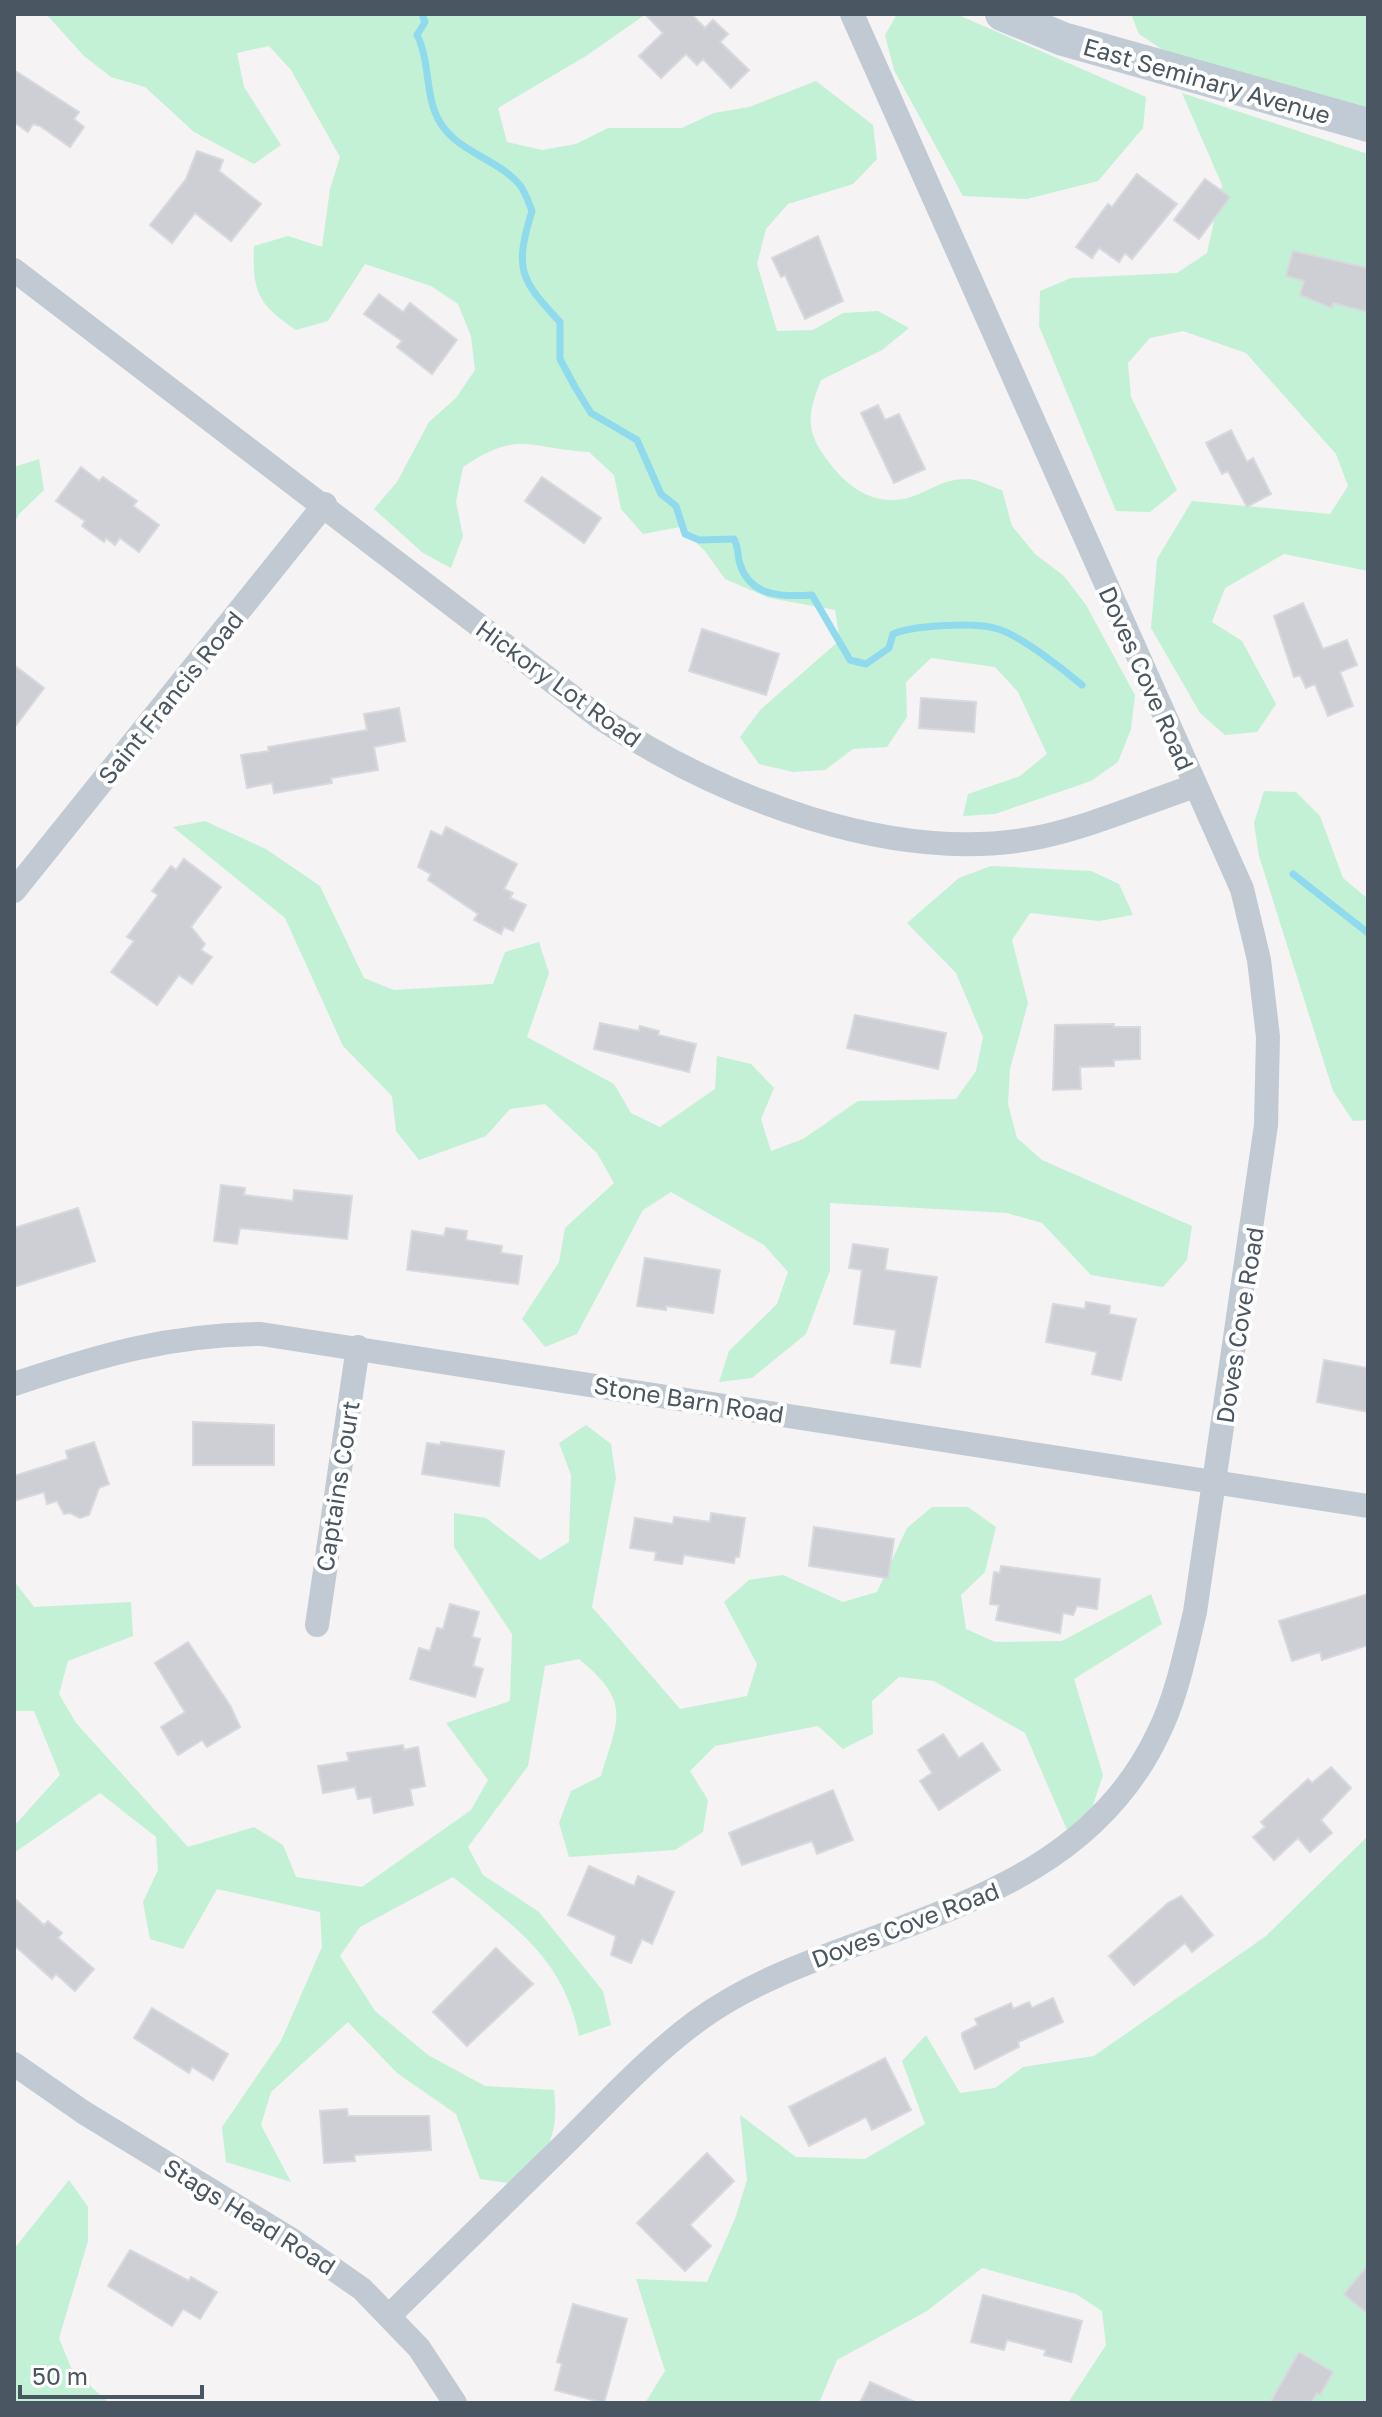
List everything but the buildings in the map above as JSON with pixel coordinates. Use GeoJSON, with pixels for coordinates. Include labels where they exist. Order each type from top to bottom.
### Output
{"type":"FeatureCollection","features":[{"type":"Feature","properties":{"kind":"street","name":"Doves Cove Road"},"geometry":{"type":"LineString","coordinates":[[390,2315],[646,2065],[697,2021],[802,1965],[965,1905],[1015,1881],[1055,1856],[1095,1822],[1127,1784],[1158,1735],[1178,1682],[1195,1612],[1258,1199],[1266,1125],[1268,1037],[1259,960],[1242,889],[852,14]]}},
{"type":"Feature","properties":{"kind":"street","name":"East Seminary Avenue"},"geometry":{"type":"LineString","coordinates":[[1002,14],[1063,39],[1122,57],[1368,125]]}},
{"type":"Feature","properties":{"kind":"street","name":"Hickory Lot Road"},"geometry":{"type":"LineString","coordinates":[[14,270],[325,504],[600,718],[653,751],[710,779],[790,810],[860,831],[923,844],[984,844],[1041,837],[1195,786]]}},
{"type":"Feature","properties":{"kind":"street","name":"Saint Francis Road"},"geometry":{"type":"LineString","coordinates":[[14,891],[325,504]]}},
{"type":"Feature","properties":{"kind":"street","name":"Stone Barn Road"},"geometry":{"type":"LineString","coordinates":[[14,1384],[111,1353],[185,1336],[261,1334],[1368,1506]]}},
{"type":"Feature","properties":{"kind":"street","name":"Captains Court"},"geometry":{"type":"LineString","coordinates":[[317,1625],[358,1347]]}},
{"type":"Feature","properties":{"kind":"street","name":"Stags Head Road"},"geometry":{"type":"LineString","coordinates":[[14,2064],[83,2112],[327,2263],[390,2315],[419,2348],[455,2403]]}},
{"type":"Feature","properties":{"kind":"green space"},"geometry":{"type":"Polygon","coordinates":[[[46,14],[646,14],[586,56],[498,108],[507,142],[542,150],[576,144],[608,128],[682,128],[714,113],[749,107],[816,81],[873,125],[877,159],[853,184],[788,204],[766,229],[757,264],[777,331],[813,330],[843,313],[878,311],[909,328],[882,350],[821,380],[811,417],[813,435],[838,474],[867,495],[890,500],[903,499],[958,479],[976,480],[1002,490],[1012,526],[1035,554],[1064,576],[1086,605],[1135,695],[1131,729],[1118,762],[1091,781],[995,814],[963,816],[968,794],[1020,776],[1047,754],[1018,692],[995,667],[931,658],[906,682],[907,717],[887,747],[853,749],[825,770],[793,772],[759,764],[740,737],[761,709],[840,640],[835,610],[769,598],[725,579],[705,551],[680,527],[643,534],[621,509],[614,475],[589,452],[524,444],[497,448],[482,455],[463,467],[456,502],[463,536],[451,568],[423,553],[374,509],[397,482],[429,422],[456,398],[475,370],[471,336],[458,304],[431,286],[365,264],[328,321],[296,330],[283,321],[265,304],[256,286],[254,246],[288,236],[322,247],[330,189],[340,157],[291,70],[269,46],[237,53],[244,87],[281,145],[254,164],[194,132],[145,87],[111,77],[84,56],[46,14]]]}},
{"type":"Feature","properties":{"kind":"green space"},"geometry":{"type":"Polygon","coordinates":[[[897,14],[956,14],[1146,97],[1143,128],[1098,181],[1027,199],[963,196],[894,70],[885,35],[897,14]]]}},
{"type":"Feature","properties":{"kind":"green space"},"geometry":{"type":"Polygon","coordinates":[[[1131,14],[1368,14],[1368,109],[1166,52],[1139,34],[1131,14]]]}},
{"type":"Feature","properties":{"kind":"green space"},"geometry":{"type":"Polygon","coordinates":[[[1182,93],[1368,154],[1368,571],[1284,554],[1225,588],[1212,622],[1242,641],[1276,704],[1257,732],[1225,735],[1200,713],[1151,628],[1157,559],[1192,501],[1330,514],[1348,486],[1336,454],[1246,353],[1183,331],[1150,338],[1128,363],[1131,397],[1177,490],[1150,512],[1116,511],[1039,326],[1040,291],[1071,278],[1177,273],[1207,253],[1222,185],[1182,93]]]}},
{"type":"Feature","properties":{"kind":"green space"},"geometry":{"type":"Polygon","coordinates":[[[39,459],[44,490],[19,514],[14,524],[14,467],[39,459]]]}},
{"type":"Feature","properties":{"kind":"green space"},"geometry":{"type":"Polygon","coordinates":[[[1264,791],[1296,792],[1320,816],[1343,878],[1368,899],[1368,1120],[1353,1121],[1333,1091],[1259,856],[1254,823],[1264,791]]]}},
{"type":"Feature","properties":{"kind":"green space"},"geometry":{"type":"Polygon","coordinates":[[[205,821],[266,849],[320,886],[364,978],[394,990],[493,984],[505,952],[539,942],[549,973],[527,1037],[614,1084],[631,1113],[660,1127],[715,1089],[717,1056],[751,1064],[774,1088],[761,1119],[771,1151],[803,1139],[858,1101],[956,1099],[976,1071],[983,1037],[956,973],[907,923],[959,878],[991,866],[1091,871],[1119,884],[1133,915],[1099,921],[1030,913],[1012,940],[1028,1003],[1010,1069],[1008,1104],[1017,1138],[1042,1160],[1192,1226],[1187,1260],[1163,1287],[1091,1275],[1042,1223],[1007,1213],[830,1203],[830,1270],[806,1334],[752,1378],[719,1382],[729,1351],[777,1304],[788,1272],[764,1245],[671,1192],[643,1210],[577,1334],[545,1347],[522,1319],[559,1262],[565,1228],[614,1183],[597,1153],[545,1104],[510,1109],[486,1136],[419,1160],[396,1131],[392,1096],[343,1046],[285,918],[173,827],[205,821]]]}},
{"type":"Feature","properties":{"kind":"green space"},"geometry":{"type":"Polygon","coordinates":[[[586,1425],[611,1444],[616,1478],[592,1607],[680,1709],[747,1696],[757,1664],[724,1602],[749,1580],[783,1575],[843,1602],[877,1592],[907,1528],[932,1507],[968,1507],[996,1527],[985,1572],[961,1595],[966,1629],[995,1642],[1062,1641],[1151,1594],[1162,1624],[1074,1679],[1103,1775],[1092,1808],[1067,1830],[1025,1733],[934,1681],[899,1677],[872,1701],[873,1734],[843,1749],[818,1726],[715,1746],[690,1771],[708,1800],[703,1832],[675,1850],[569,1857],[559,1823],[571,1791],[601,1776],[616,1712],[607,1688],[579,1659],[545,1666],[528,1766],[468,1847],[483,1875],[539,1912],[603,1991],[611,2025],[579,2036],[561,1984],[548,1963],[515,1927],[453,1877],[360,1927],[340,1956],[375,2011],[428,2055],[485,2086],[554,2090],[555,2120],[544,2153],[515,2184],[480,2179],[456,2114],[397,2073],[348,2022],[271,2092],[261,2125],[291,2182],[226,2162],[222,2127],[281,2041],[322,1947],[320,1912],[217,1889],[183,1949],[150,1939],[143,1902],[158,1870],[156,1837],[100,1793],[14,1853],[14,1826],[60,1775],[34,1711],[14,1711],[14,1581],[34,1607],[131,1602],[133,1636],[68,1661],[59,1694],[76,1723],[188,1847],[254,1827],[283,1845],[296,1877],[362,1887],[471,1810],[488,1780],[446,1723],[510,1701],[512,1634],[454,1547],[454,1513],[486,1518],[540,1560],[569,1542],[571,1475],[559,1443],[586,1425]]]}},
{"type":"Feature","properties":{"kind":"green space"},"geometry":{"type":"Polygon","coordinates":[[[1368,1836],[1368,2403],[1068,2403],[1106,2345],[1102,2311],[1076,2294],[982,2268],[927,2311],[837,2360],[819,2403],[645,2403],[665,2371],[636,2279],[707,2282],[735,2219],[747,2180],[740,2115],[796,2157],[865,2159],[925,2124],[902,2061],[926,2035],[960,2093],[995,2088],[1023,2067],[1094,2056],[1266,1936],[1368,1836]]]}},
{"type":"Feature","properties":{"kind":"green space"},"geometry":{"type":"Polygon","coordinates":[[[69,2180],[88,2207],[88,2241],[59,2338],[71,2368],[109,2403],[14,2403],[14,2249],[69,2180]]]}},
{"type":"Feature","properties":{"kind":"waterway"},"geometry":{"type":"LineString","coordinates":[[422,14],[425,22],[417,35],[432,103],[441,124],[458,142],[510,175],[523,190],[532,211],[523,247],[524,272],[536,295],[560,322],[560,359],[591,413],[637,440],[661,494],[676,506],[685,534],[699,540],[734,539],[745,575],[760,589],[779,595],[812,595],[850,660],[866,664],[889,648],[893,634],[915,628],[988,627],[1030,646],[1082,685]]}},
{"type":"Feature","properties":{"kind":"waterway"},"geometry":{"type":"LineString","coordinates":[[1293,874],[1368,933]]}}]}
